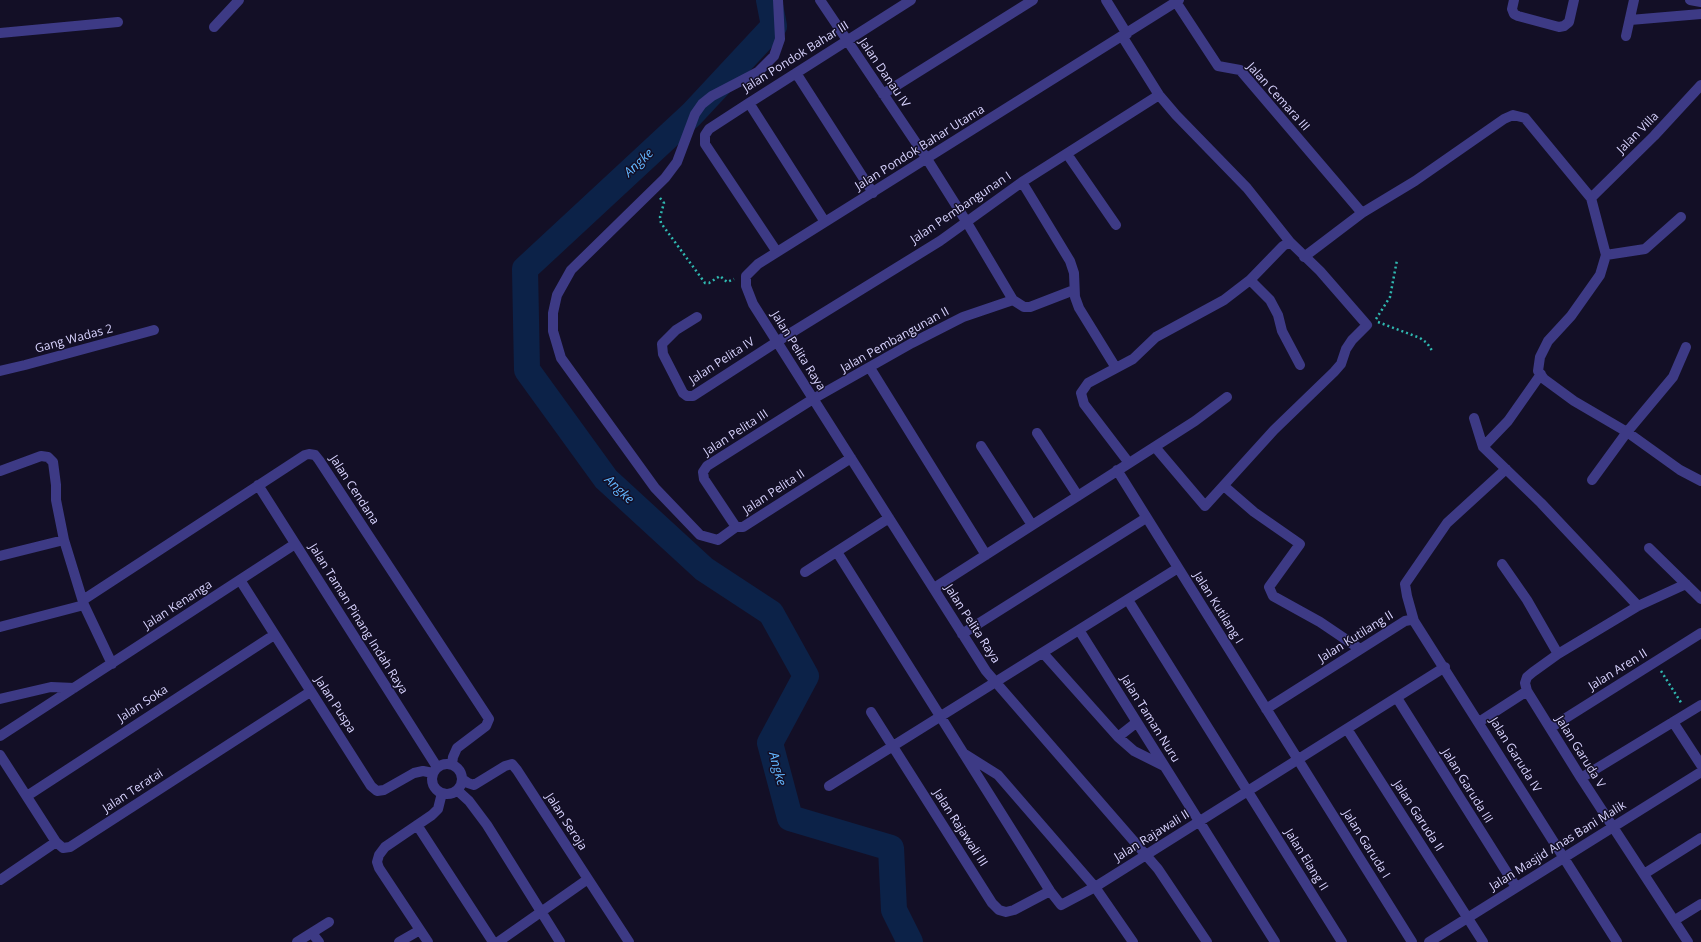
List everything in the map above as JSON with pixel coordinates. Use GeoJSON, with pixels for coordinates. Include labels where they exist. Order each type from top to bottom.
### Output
{"type":"FeatureCollection","features":[{"type":"Feature","properties":{"kind":"street"},"geometry":{"type":"LineString","coordinates":[[214,27],[239,0]]}},
{"type":"Feature","properties":{"kind":"street"},"geometry":{"type":"LineString","coordinates":[[736,527],[718,540],[706,537],[700,535],[676,512],[635,461],[561,358],[552,332],[553,312],[557,296],[571,270],[653,190],[677,162],[695,114],[702,104],[712,96],[758,72],[774,56],[780,39],[778,0]]}},
{"type":"Feature","properties":{"kind":"street","name":"Jalan Danau IV"},"geometry":{"type":"LineString","coordinates":[[820,0],[927,160],[966,221],[1013,300]]}},
{"type":"Feature","properties":{"kind":"street","name":"Jalan Pondok Bahar III"},"geometry":{"type":"LineString","coordinates":[[777,252],[705,144],[705,135],[709,129],[796,72],[911,0]]}},
{"type":"Feature","properties":{"kind":"street"},"geometry":{"type":"LineString","coordinates":[[883,94],[1033,0]]}},
{"type":"Feature","properties":{"kind":"street"},"geometry":{"type":"LineString","coordinates":[[1106,0],[1159,95],[1181,121],[1247,188],[1290,242],[1320,271],[1367,325],[1352,340],[1346,349],[1341,364],[1334,372],[1274,430],[1205,506],[1155,447]]}},
{"type":"Feature","properties":{"kind":"street"},"geometry":{"type":"LineString","coordinates":[[1514,0],[1512,9],[1514,14],[1559,27],[1564,26],[1569,22],[1574,0]]}},
{"type":"Feature","properties":{"kind":"street"},"geometry":{"type":"LineString","coordinates":[[1626,36],[1634,0]]}},
{"type":"Feature","properties":{"kind":"street"},"geometry":{"type":"LineString","coordinates":[[1690,0],[1701,2]]}},
{"type":"Feature","properties":{"kind":"street","name":"Jalan Pondok Bahar Utama"},"geometry":{"type":"LineString","coordinates":[[750,270],[1178,1]]}},
{"type":"Feature","properties":{"kind":"street","name":"Jalan Cemara III"},"geometry":{"type":"LineString","coordinates":[[1178,1],[1218,66],[1240,70],[1362,213]]}},
{"type":"Feature","properties":{"kind":"street"},"geometry":{"type":"LineString","coordinates":[[1630,20],[1701,14]]}},
{"type":"Feature","properties":{"kind":"street"},"geometry":{"type":"LineString","coordinates":[[0,33],[118,22]]}},
{"type":"Feature","properties":{"kind":"street"},"geometry":{"type":"LineString","coordinates":[[796,72],[873,193]]}},
{"type":"Feature","properties":{"kind":"street","name":"Jalan Villa"},"geometry":{"type":"LineString","coordinates":[[1591,198],[1659,131],[1701,85]]}},
{"type":"Feature","properties":{"kind":"street","name":"Jalan Pembangunan I"},"geometry":{"type":"LineString","coordinates":[[777,341],[940,241],[1022,182],[1159,95]]}},
{"type":"Feature","properties":{"kind":"street"},"geometry":{"type":"LineString","coordinates":[[749,103],[825,222]]}},
{"type":"Feature","properties":{"kind":"street"},"geometry":{"type":"LineString","coordinates":[[1304,257],[1362,213],[1415,181],[1504,119],[1513,115],[1525,118],[1591,198],[1606,255],[1600,275],[1572,316],[1548,341],[1538,366],[1541,374],[1544,379],[1574,401],[1627,432],[1680,470],[1701,481]]}},
{"type":"Feature","properties":{"kind":"street"},"geometry":{"type":"LineString","coordinates":[[1067,154],[1116,225]]}},
{"type":"Feature","properties":{"kind":"street"},"geometry":{"type":"LineString","coordinates":[[1022,182],[1070,261],[1074,273],[1074,290],[1079,308],[1116,368]]}},
{"type":"Feature","properties":{"kind":"street"},"geometry":{"type":"LineString","coordinates":[[1606,255],[1645,249],[1681,217]]}},
{"type":"Feature","properties":{"kind":"street"},"geometry":{"type":"LineString","coordinates":[[1129,463],[1084,404],[1081,397],[1088,383],[1133,359],[1156,337],[1224,300],[1250,280],[1283,246],[1290,242]]}},
{"type":"Feature","properties":{"kind":"street","name":"Jalan Pelita Raya"},"geometry":{"type":"LineString","coordinates":[[750,270],[746,276],[746,286],[749,295],[962,634],[996,683],[1146,855],[1171,886],[1207,942]]}},
{"type":"Feature","properties":{"kind":"street"},"geometry":{"type":"LineString","coordinates":[[1250,280],[1270,300],[1278,314],[1282,331],[1300,365]]}},
{"type":"Feature","properties":{"kind":"street"},"geometry":{"type":"LineString","coordinates":[[1013,300],[1024,307],[1030,307],[1074,290]]}},
{"type":"Feature","properties":{"kind":"street","name":"Jalan Pembangunan II"},"geometry":{"type":"LineString","coordinates":[[813,399],[912,343],[963,317],[1013,300]]}},
{"type":"Feature","properties":{"kind":"street","name":"Jalan Pelita IV"},"geometry":{"type":"LineString","coordinates":[[697,317],[676,330],[662,344],[663,354],[683,393],[687,396],[693,396],[777,341]]}},
{"type":"Feature","properties":{"kind":"street","name":"Gang Wadas 2"},"geometry":{"type":"LineString","coordinates":[[0,371],[25,366],[154,330]]}},
{"type":"Feature","properties":{"kind":"street"},"geometry":{"type":"LineString","coordinates":[[1592,480],[1627,432],[1673,377],[1686,347]]}},
{"type":"Feature","properties":{"kind":"street"},"geometry":{"type":"LineString","coordinates":[[870,368],[986,555]]}},
{"type":"Feature","properties":{"kind":"street"},"geometry":{"type":"LineString","coordinates":[[1482,447],[1508,421],[1541,374]]}},
{"type":"Feature","properties":{"kind":"street"},"geometry":{"type":"LineString","coordinates":[[934,588],[1195,421],[1227,397]]}},
{"type":"Feature","properties":{"kind":"street","name":"Jalan Pelita III"},"geometry":{"type":"LineString","coordinates":[[719,502],[704,479],[703,472],[707,466],[813,399]]}},
{"type":"Feature","properties":{"kind":"street"},"geometry":{"type":"LineString","coordinates":[[1474,418],[1482,447],[1541,502],[1638,606]]}},
{"type":"Feature","properties":{"kind":"street"},"geometry":{"type":"LineString","coordinates":[[1037,433],[1078,496]]}},
{"type":"Feature","properties":{"kind":"street"},"geometry":{"type":"LineString","coordinates":[[981,446],[1032,525]]}},
{"type":"Feature","properties":{"kind":"street","name":"Jalan Cendana"},"geometry":{"type":"LineString","coordinates":[[0,627],[83,602],[305,454],[310,454],[319,460],[489,719],[486,726],[457,748],[452,764]]}},
{"type":"Feature","properties":{"kind":"street"},"geometry":{"type":"LineString","coordinates":[[0,471],[41,456],[48,457],[52,462],[56,484],[56,500],[64,540],[83,602],[112,664]]}},
{"type":"Feature","properties":{"kind":"street","name":"Jalan Pelita II"},"geometry":{"type":"LineString","coordinates":[[719,502],[736,527],[744,527],[851,458]]}},
{"type":"Feature","properties":{"kind":"street"},"geometry":{"type":"LineString","coordinates":[[1445,667],[1414,621],[1405,584],[1447,523],[1506,469]]}},
{"type":"Feature","properties":{"kind":"street","name":"Jalan Kutilang I"},"geometry":{"type":"LineString","coordinates":[[1117,470],[1297,760]]}},
{"type":"Feature","properties":{"kind":"street","name":"Jalan Taman Pinang Indah Raya"},"geometry":{"type":"LineString","coordinates":[[258,485],[435,770]]}},
{"type":"Feature","properties":{"kind":"street"},"geometry":{"type":"LineString","coordinates":[[1224,486],[1254,512],[1300,544],[1269,587],[1273,596],[1320,622],[1360,649]]}},
{"type":"Feature","properties":{"kind":"street"},"geometry":{"type":"LineString","coordinates":[[805,572],[889,518]]}},
{"type":"Feature","properties":{"kind":"street"},"geometry":{"type":"LineString","coordinates":[[962,634],[1146,518]]}},
{"type":"Feature","properties":{"kind":"street"},"geometry":{"type":"LineString","coordinates":[[0,556],[64,540]]}},
{"type":"Feature","properties":{"kind":"street","name":"Jalan Kenanga"},"geometry":{"type":"LineString","coordinates":[[0,736],[295,544]]}},
{"type":"Feature","properties":{"kind":"street"},"geometry":{"type":"LineString","coordinates":[[1649,548],[1701,599]]}},
{"type":"Feature","properties":{"kind":"street","name":"Jalan Rajawali II"},"geometry":{"type":"LineString","coordinates":[[837,552],[1050,891],[1061,905],[1095,887],[1445,667]]}},
{"type":"Feature","properties":{"kind":"street"},"geometry":{"type":"LineString","coordinates":[[1502,564],[1527,600],[1558,654]]}},
{"type":"Feature","properties":{"kind":"street"},"geometry":{"type":"LineString","coordinates":[[830,786],[1178,568]]}},
{"type":"Feature","properties":{"kind":"street","name":"Jalan Puspa"},"geometry":{"type":"LineString","coordinates":[[240,580],[371,786],[377,791],[384,790],[414,773],[435,770]]}},
{"type":"Feature","properties":{"kind":"street"},"geometry":{"type":"LineString","coordinates":[[1479,722],[1527,691],[1525,683],[1527,677],[1558,654],[1638,606],[1686,584]]}},
{"type":"Feature","properties":{"kind":"street","name":"Jalan Elang II"},"geometry":{"type":"LineString","coordinates":[[1128,600],[1342,942]]}},
{"type":"Feature","properties":{"kind":"street","name":"Jalan Kutilang II"},"geometry":{"type":"LineString","coordinates":[[1266,709],[1405,621],[1414,621]]}},
{"type":"Feature","properties":{"kind":"street","name":"Jalan Taman Nuru"},"geometry":{"type":"LineString","coordinates":[[1079,630],[1275,942]]}},
{"type":"Feature","properties":{"kind":"street","name":"Jalan Aren II"},"geometry":{"type":"LineString","coordinates":[[1550,728],[1701,633]]}},
{"type":"Feature","properties":{"kind":"street","name":"Jalan Soka"},"geometry":{"type":"LineString","coordinates":[[27,796],[274,635]]}},
{"type":"Feature","properties":{"kind":"street"},"geometry":{"type":"LineString","coordinates":[[1043,653],[1118,737],[1134,751],[1165,766]]}},
{"type":"Feature","properties":{"kind":"street","name":"Jalan Garuda IV"},"geometry":{"type":"LineString","coordinates":[[1445,667],[1617,942]]}},
{"type":"Feature","properties":{"kind":"street"},"geometry":{"type":"LineString","coordinates":[[0,699],[51,687],[74,688]]}},
{"type":"Feature","properties":{"kind":"street","name":"Jalan Garuda V"},"geometry":{"type":"LineString","coordinates":[[1527,691],[1581,778],[1688,942]]}},
{"type":"Feature","properties":{"kind":"street","name":"Jalan Teratai"},"geometry":{"type":"LineString","coordinates":[[56,842],[63,848],[70,848],[310,692]]}},
{"type":"Feature","properties":{"kind":"street","name":"Jalan Garuda III"},"geometry":{"type":"LineString","coordinates":[[1397,698],[1516,887]]}},
{"type":"Feature","properties":{"kind":"street"},"geometry":{"type":"LineString","coordinates":[[1581,778],[1701,705]]}},
{"type":"Feature","properties":{"kind":"street","name":"Jalan Rajawali III"},"geometry":{"type":"LineString","coordinates":[[871,712],[992,903],[999,910],[1006,912],[1014,910],[1050,891]]}},
{"type":"Feature","properties":{"kind":"street"},"geometry":{"type":"LineString","coordinates":[[1118,737],[1137,722]]}},
{"type":"Feature","properties":{"kind":"street"},"geometry":{"type":"LineString","coordinates":[[1673,722],[1701,765]]}},
{"type":"Feature","properties":{"kind":"street","name":"Jalan Garuda II"},"geometry":{"type":"LineString","coordinates":[[1347,729],[1483,942]]}},
{"type":"Feature","properties":{"kind":"street"},"geometry":{"type":"LineString","coordinates":[[962,752],[998,775],[1095,887],[1133,942]]}},
{"type":"Feature","properties":{"kind":"street"},"geometry":{"type":"LineString","coordinates":[[0,754],[56,842],[0,880]]}},
{"type":"Feature","properties":{"kind":"street","name":"Jalan Garuda I"},"geometry":{"type":"LineString","coordinates":[[1297,760],[1412,942]]}},
{"type":"Feature","properties":{"kind":"street"},"geometry":{"type":"LineString","coordinates":[[445,764],[452,764],[461,773],[462,779],[457,790],[452,793],[442,793],[434,785],[435,770],[445,764]]}},
{"type":"Feature","properties":{"kind":"street","name":"Jalan Seroja"},"geometry":{"type":"LineString","coordinates":[[462,779],[474,785],[505,766],[512,764],[629,942]]}},
{"type":"Feature","properties":{"kind":"street","name":"Jalan Masjid Anas Bani Malik"},"geometry":{"type":"LineString","coordinates":[[1429,942],[1701,772]]}},
{"type":"Feature","properties":{"kind":"street"},"geometry":{"type":"LineString","coordinates":[[457,790],[469,801],[487,825],[560,942]]}},
{"type":"Feature","properties":{"kind":"street"},"geometry":{"type":"LineString","coordinates":[[428,942],[379,868],[377,862],[379,855],[385,847],[438,809],[442,793]]}},
{"type":"Feature","properties":{"kind":"street"},"geometry":{"type":"LineString","coordinates":[[417,825],[492,942]]}},
{"type":"Feature","properties":{"kind":"street"},"geometry":{"type":"LineString","coordinates":[[1644,874],[1701,838]]}},
{"type":"Feature","properties":{"kind":"street"},"geometry":{"type":"LineString","coordinates":[[498,942],[588,879]]}},
{"type":"Feature","properties":{"kind":"street"},"geometry":{"type":"LineString","coordinates":[[1675,920],[1701,904]]}},
{"type":"Feature","properties":{"kind":"street"},"geometry":{"type":"LineString","coordinates":[[297,942],[329,922]]}},
{"type":"Feature","properties":{"kind":"street"},"geometry":{"type":"LineString","coordinates":[[399,942],[420,930]]}},
{"type":"Feature","properties":{"kind":"street"},"geometry":{"type":"LineString","coordinates":[[312,933],[319,942]]}},
{"type":"Feature","properties":{"kind":"path"},"geometry":{"type":"LineString","coordinates":[[653,190],[664,203],[659,219],[661,223],[705,283],[709,283],[720,276],[725,282],[729,282],[750,270]]}},
{"type":"Feature","properties":{"kind":"path"},"geometry":{"type":"LineString","coordinates":[[1397,260],[1390,297],[1375,322],[1420,338],[1427,343],[1433,352]]}},
{"type":"Feature","properties":{"kind":"path"},"geometry":{"type":"LineString","coordinates":[[1655,662],[1688,713]]}},
{"type":"Feature","properties":{"kind":"waterway","name":"Angke"},"geometry":{"type":"LineString","coordinates":[[769,0],[774,26],[692,114],[525,269],[527,370],[606,479],[704,569],[771,613],[806,676],[770,743],[790,818],[891,848],[894,910],[910,942]]}}]}
